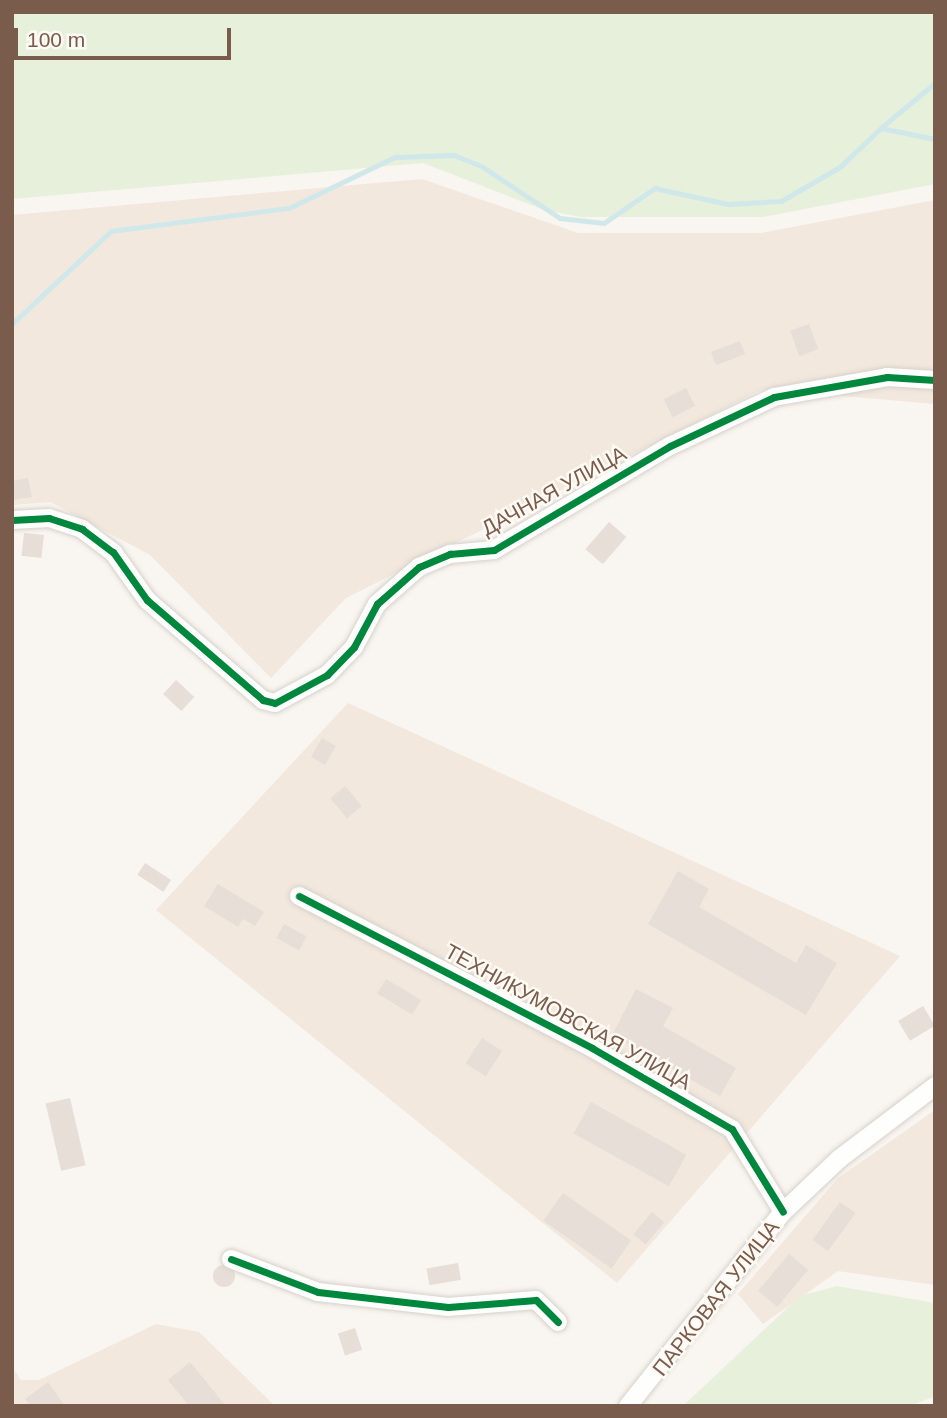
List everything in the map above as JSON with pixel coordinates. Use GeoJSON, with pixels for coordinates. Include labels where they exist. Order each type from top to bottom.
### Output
{"type":"FeatureCollection","features":[{"type":"Feature","properties":{"kind":"street","name":"ДАЧНАЯ УЛИЦА"},"geometry":{"type":"LineString","coordinates":[[12,520],[49,518],[82,529],[113,551],[147,600],[263,700],[275,704],[327,675],[354,647],[377,604],[419,568],[450,554],[494,550],[670,446],[774,397],[887,377],[935,380]]}},
{"type":"Feature","properties":{"kind":"street","name":"ТЕХНИКУМОВСКАЯ УЛИЦА"},"geometry":{"type":"LineString","coordinates":[[299,896],[592,1048],[732,1129],[783,1212]]}},
{"type":"Feature","properties":{"kind":"street","name":"ПАРКОВАЯ УЛИЦА"},"geometry":{"type":"LineString","coordinates":[[628,1406],[783,1212],[839,1159],[935,1086]]}},
{"type":"Feature","properties":{"kind":"street"},"geometry":{"type":"LineString","coordinates":[[231,1259],[318,1292],[448,1307],[536,1300],[558,1322]]}},
{"type":"Feature","properties":{"kind":"shaded area"},"geometry":{"type":"Polygon","coordinates":[[[422,179],[578,233],[761,233],[935,200],[935,404],[763,389],[346,598],[271,678],[150,555],[51,502],[12,505],[12,215],[422,179]]]}},
{"type":"Feature","properties":{"kind":"shaded area"},"geometry":{"type":"Polygon","coordinates":[[[348,703],[900,956],[617,1283],[156,910],[348,703]]]}},
{"type":"Feature","properties":{"kind":"shaded area"},"geometry":{"type":"Polygon","coordinates":[[[935,1110],[935,1285],[838,1271],[763,1324],[738,1294],[838,1178],[935,1110]]]}},
{"type":"Feature","properties":{"kind":"shaded area"},"geometry":{"type":"Polygon","coordinates":[[[156,1324],[199,1332],[275,1406],[12,1406],[12,1367],[21,1380],[39,1380],[156,1324]]]}},
{"type":"Feature","properties":{"kind":"green space"},"geometry":{"type":"Polygon","coordinates":[[[12,12],[935,12],[935,184],[763,217],[581,217],[544,210],[423,163],[12,199],[12,12]]]}},
{"type":"Feature","properties":{"kind":"green space"},"geometry":{"type":"Polygon","coordinates":[[[837,1286],[935,1303],[935,1396],[910,1406],[683,1406],[800,1296],[837,1286]]]}},
{"type":"Feature","properties":{"kind":"building"},"geometry":{"type":"Polygon","coordinates":[[[809,324],[818,349],[799,356],[790,331],[809,324]]]}},
{"type":"Feature","properties":{"kind":"building"},"geometry":{"type":"Polygon","coordinates":[[[740,341],[745,354],[716,365],[711,352],[740,341]]]}},
{"type":"Feature","properties":{"kind":"building"},"geometry":{"type":"Polygon","coordinates":[[[686,388],[695,406],[673,417],[664,399],[686,388]]]}},
{"type":"Feature","properties":{"kind":"building"},"geometry":{"type":"Polygon","coordinates":[[[28,478],[32,497],[12,500],[12,481],[28,478]]]}},
{"type":"Feature","properties":{"kind":"building"},"geometry":{"type":"Polygon","coordinates":[[[609,522],[626,537],[603,564],[585,549],[609,522]]]}},
{"type":"Feature","properties":{"kind":"building"},"geometry":{"type":"Polygon","coordinates":[[[24,533],[44,535],[41,558],[22,556],[24,533]]]}},
{"type":"Feature","properties":{"kind":"building"},"geometry":{"type":"Polygon","coordinates":[[[176,680],[194,697],[181,711],[163,694],[176,680]]]}},
{"type":"Feature","properties":{"kind":"building"},"geometry":{"type":"Polygon","coordinates":[[[322,738],[336,746],[325,765],[311,757],[322,738]]]}},
{"type":"Feature","properties":{"kind":"building"},"geometry":{"type":"Polygon","coordinates":[[[345,786],[362,806],[347,818],[330,798],[345,786]]]}},
{"type":"Feature","properties":{"kind":"building"},"geometry":{"type":"Polygon","coordinates":[[[145,863],[171,880],[163,892],[137,875],[145,863]]]}},
{"type":"Feature","properties":{"kind":"building"},"geometry":{"type":"Polygon","coordinates":[[[678,871],[709,889],[699,907],[796,963],[806,945],[837,963],[806,1015],[648,924],[678,871]]]}},
{"type":"Feature","properties":{"kind":"building"},"geometry":{"type":"Polygon","coordinates":[[[218,884],[264,912],[255,926],[243,919],[238,927],[204,906],[218,884]]]}},
{"type":"Feature","properties":{"kind":"building"},"geometry":{"type":"Polygon","coordinates":[[[284,924],[307,937],[299,951],[276,938],[284,924]]]}},
{"type":"Feature","properties":{"kind":"building"},"geometry":{"type":"Polygon","coordinates":[[[386,979],[421,1000],[412,1015],[377,994],[386,979]]]}},
{"type":"Feature","properties":{"kind":"building"},"geometry":{"type":"Polygon","coordinates":[[[636,989],[673,1008],[663,1026],[736,1068],[720,1096],[612,1035],[636,989]]]}},
{"type":"Feature","properties":{"kind":"building"},"geometry":{"type":"Polygon","coordinates":[[[923,1006],[935,1026],[910,1041],[898,1021],[923,1006]]]}},
{"type":"Feature","properties":{"kind":"building"},"geometry":{"type":"Polygon","coordinates":[[[482,1038],[502,1051],[486,1076],[466,1063],[482,1038]]]}},
{"type":"Feature","properties":{"kind":"building"},"geometry":{"type":"Polygon","coordinates":[[[70,1098],[86,1165],[61,1171],[46,1104],[70,1098]]]}},
{"type":"Feature","properties":{"kind":"building"},"geometry":{"type":"Polygon","coordinates":[[[591,1102],[686,1155],[669,1186],[574,1133],[591,1102]]]}},
{"type":"Feature","properties":{"kind":"building"},"geometry":{"type":"Polygon","coordinates":[[[563,1193],[631,1241],[611,1268],[543,1221],[563,1193]]]}},
{"type":"Feature","properties":{"kind":"building"},"geometry":{"type":"Polygon","coordinates":[[[840,1202],[855,1213],[828,1251],[812,1240],[840,1202]]]}},
{"type":"Feature","properties":{"kind":"building"},"geometry":{"type":"Polygon","coordinates":[[[652,1212],[664,1222],[646,1244],[633,1234],[652,1212]]]}},
{"type":"Feature","properties":{"kind":"building"},"geometry":{"type":"Polygon","coordinates":[[[789,1254],[808,1270],[777,1307],[758,1291],[789,1254]]]}},
{"type":"Feature","properties":{"kind":"building"},"geometry":{"type":"Polygon","coordinates":[[[458,1263],[461,1280],[429,1285],[426,1269],[458,1263]]]}},
{"type":"Feature","properties":{"kind":"building"},"geometry":{"type":"Polygon","coordinates":[[[224,1265],[232,1268],[235,1276],[232,1284],[224,1287],[216,1284],[213,1276],[216,1268],[224,1265]]]}},
{"type":"Feature","properties":{"kind":"building"},"geometry":{"type":"Polygon","coordinates":[[[355,1328],[362,1350],[345,1355],[338,1334],[355,1328]]]}},
{"type":"Feature","properties":{"kind":"building"},"geometry":{"type":"Polygon","coordinates":[[[190,1362],[226,1406],[189,1406],[168,1380],[190,1362]]]}},
{"type":"Feature","properties":{"kind":"building"},"geometry":{"type":"Polygon","coordinates":[[[48,1382],[65,1406],[30,1406],[25,1399],[48,1382]]]}},
{"type":"Feature","properties":{"kind":"waterway"},"geometry":{"type":"LineString","coordinates":[[882,127],[935,83]]}},
{"type":"Feature","properties":{"kind":"waterway"},"geometry":{"type":"LineString","coordinates":[[12,324],[111,231],[289,208],[395,157],[454,155],[483,167],[560,218],[604,223],[655,188],[728,204],[781,201],[840,167],[881,128],[935,139]]}},
{"type":"Feature","properties":{"kind":"cycle path"},"geometry":{"type":"LineString","coordinates":[[12,520],[49,518],[82,529],[113,552],[147,600],[263,700],[275,703],[327,675],[354,647],[377,604],[419,567],[450,554],[494,550],[670,446],[774,397],[887,377],[935,380]]}},
{"type":"Feature","properties":{"kind":"cycle path"},"geometry":{"type":"LineString","coordinates":[[299,896],[592,1048],[732,1129],[783,1212]]}},
{"type":"Feature","properties":{"kind":"cycle path"},"geometry":{"type":"LineString","coordinates":[[231,1259],[318,1292],[448,1307],[536,1300],[558,1322]]}}]}
